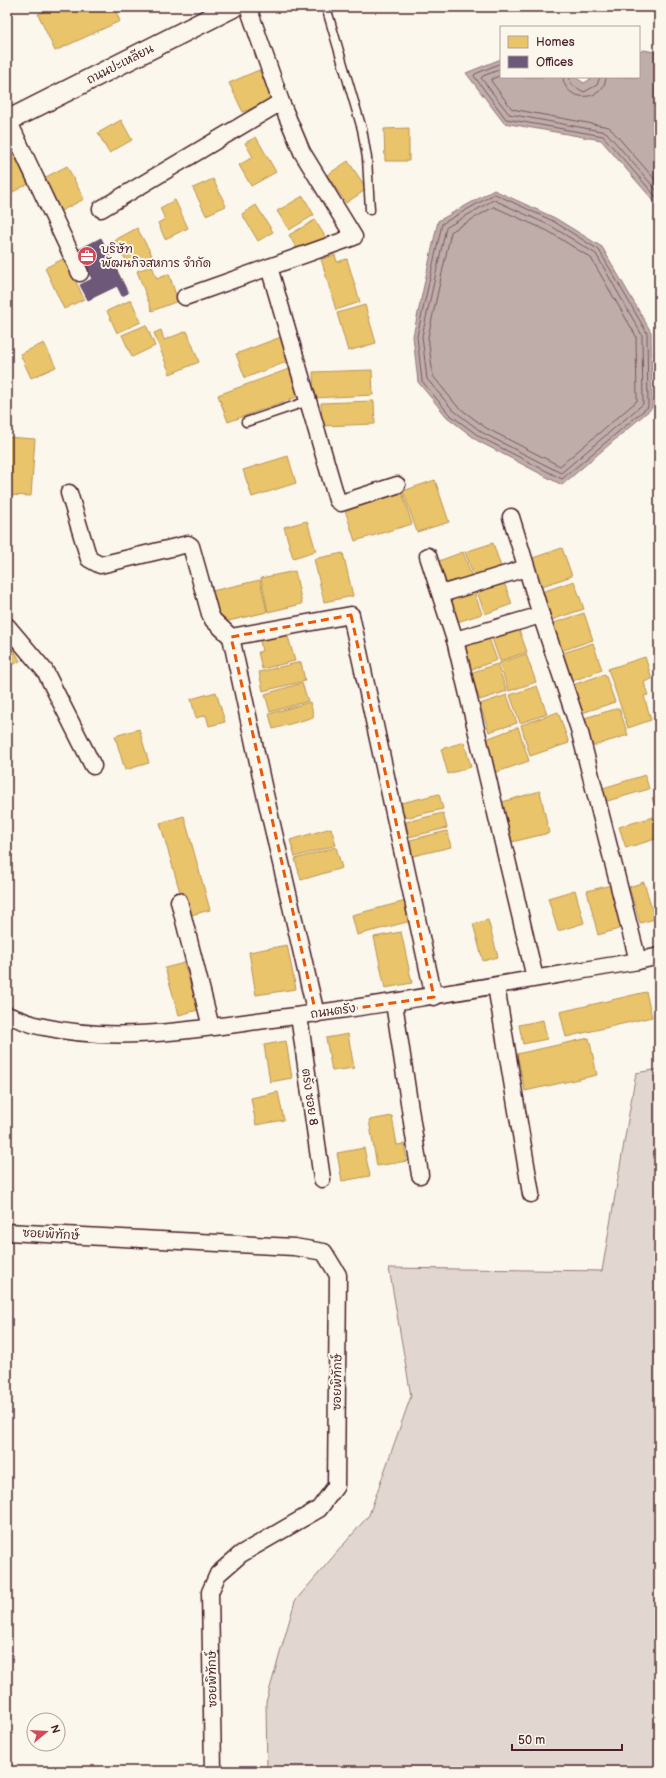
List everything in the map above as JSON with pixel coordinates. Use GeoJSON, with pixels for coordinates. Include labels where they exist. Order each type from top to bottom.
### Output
{"type":"FeatureCollection","features":[{"type":"Feature","properties":{"kind":"street"},"geometry":{"type":"LineString","coordinates":[[185,296],[354,237],[302,152],[281,102],[248,7]]}},
{"type":"Feature","properties":{"kind":"street","name":"ถนนปะเหลียน"},"geometry":{"type":"LineString","coordinates":[[7,120],[220,10]]}},
{"type":"Feature","properties":{"kind":"street"},"geometry":{"type":"LineString","coordinates":[[101,209],[281,102]]}},
{"type":"Feature","properties":{"kind":"street"},"geometry":{"type":"LineString","coordinates":[[7,120],[80,273]]}},
{"type":"Feature","properties":{"kind":"street"},"geometry":{"type":"LineString","coordinates":[[269,267],[337,500],[341,503],[398,485]]}},
{"type":"Feature","properties":{"kind":"street"},"geometry":{"type":"LineString","coordinates":[[69,493],[89,559],[95,563],[100,565],[188,544],[191,546],[210,614],[213,620],[231,637],[264,790],[316,1014]]}},
{"type":"Feature","properties":{"kind":"street"},"geometry":{"type":"LineString","coordinates":[[511,517],[541,615],[579,729],[638,961]]}},
{"type":"Feature","properties":{"kind":"street"},"geometry":{"type":"LineString","coordinates":[[428,556],[455,640],[535,978]]}},
{"type":"Feature","properties":{"kind":"street"},"geometry":{"type":"LineString","coordinates":[[441,594],[526,568]]}},
{"type":"Feature","properties":{"kind":"street"},"geometry":{"type":"LineString","coordinates":[[231,637],[351,615],[434,997]]}},
{"type":"Feature","properties":{"kind":"street"},"geometry":{"type":"LineString","coordinates":[[455,640],[541,615]]}},
{"type":"Feature","properties":{"kind":"street"},"geometry":{"type":"LineString","coordinates":[[7,626],[45,672],[92,766]]}},
{"type":"Feature","properties":{"kind":"street"},"geometry":{"type":"LineString","coordinates":[[179,901],[211,1027]]}},
{"type":"Feature","properties":{"kind":"street","name":"ถนนตรัง"},"geometry":{"type":"LineString","coordinates":[[7,1015],[42,1027],[80,1033],[128,1036],[316,1014],[434,997],[659,956]]}},
{"type":"Feature","properties":{"kind":"street"},"geometry":{"type":"LineString","coordinates":[[496,986],[531,1194]]}},
{"type":"Feature","properties":{"kind":"street"},"geometry":{"type":"LineString","coordinates":[[394,1003],[420,1175]]}},
{"type":"Feature","properties":{"kind":"street","name":"ตรัง ซอย 8"},"geometry":{"type":"LineString","coordinates":[[298,1016],[322,1179]]}},
{"type":"Feature","properties":{"kind":"street","name":"ซอยพิทักษ์"},"geometry":{"type":"LineString","coordinates":[[7,1232],[294,1246],[324,1252],[338,1275],[336,1486],[319,1509],[241,1554],[218,1574],[210,1592],[213,1771]]}},
{"type":"Feature","properties":{"kind":"lane"},"geometry":{"type":"LineString","coordinates":[[326,7],[362,129],[367,158],[370,210]]}},
{"type":"Feature","properties":{"kind":"lane"},"geometry":{"type":"LineString","coordinates":[[246,422],[308,400]]}},
{"type":"Feature","properties":{"kind":"highlighted area"},"geometry":{"type":"Polygon","coordinates":[[[351,615],[434,997],[316,1014],[231,637],[351,615]]]}},
{"type":"Feature","properties":{"kind":"shaded area"},"geometry":{"type":"Polygon","coordinates":[[[659,1069],[659,1771],[267,1771],[266,1702],[295,1601],[369,1515],[411,1396],[389,1268],[602,1271],[636,1073],[659,1069]]]}},
{"type":"Feature","properties":{"kind":"water"},"geometry":{"type":"Polygon","coordinates":[[[644,50],[659,53],[659,207],[601,140],[504,123],[466,73],[500,59],[500,78],[576,78],[584,83],[592,78],[640,78],[640,52],[644,50]]]}},
{"type":"Feature","properties":{"kind":"water"},"geometry":{"type":"Polygon","coordinates":[[[494,190],[555,218],[602,247],[651,332],[652,408],[562,485],[478,441],[447,417],[418,382],[413,336],[438,221],[494,190]]]}},
{"type":"Feature","properties":{"kind":"building: Homes"},"geometry":{"type":"Polygon","coordinates":[[[54,7],[114,7],[120,21],[55,51],[38,14],[54,7]]]}},
{"type":"Feature","properties":{"kind":"building: Homes"},"geometry":{"type":"Polygon","coordinates":[[[259,70],[273,99],[243,112],[229,83],[259,70]]]}},
{"type":"Feature","properties":{"kind":"building: Homes"},"geometry":{"type":"Polygon","coordinates":[[[121,120],[132,140],[109,153],[98,133],[121,120]]]}},
{"type":"Feature","properties":{"kind":"building: Homes"},"geometry":{"type":"Polygon","coordinates":[[[409,128],[409,161],[385,161],[384,129],[409,128]]]}},
{"type":"Feature","properties":{"kind":"building: Homes"},"geometry":{"type":"Polygon","coordinates":[[[256,137],[276,172],[251,186],[239,165],[253,157],[245,143],[256,137]]]}},
{"type":"Feature","properties":{"kind":"building: Homes"},"geometry":{"type":"Polygon","coordinates":[[[12,150],[28,184],[7,195],[7,152],[12,150]]]}},
{"type":"Feature","properties":{"kind":"building: Homes"},"geometry":{"type":"Polygon","coordinates":[[[348,161],[367,189],[346,203],[327,175],[348,161]]]}},
{"type":"Feature","properties":{"kind":"building: Homes"},"geometry":{"type":"Polygon","coordinates":[[[67,166],[84,199],[61,211],[44,178],[67,166]]]}},
{"type":"Feature","properties":{"kind":"building: Homes"},"geometry":{"type":"Polygon","coordinates":[[[213,179],[226,206],[206,215],[193,188],[213,179]]]}},
{"type":"Feature","properties":{"kind":"building: Homes"},"geometry":{"type":"Polygon","coordinates":[[[303,196],[314,215],[289,230],[277,211],[303,196]]]}},
{"type":"Feature","properties":{"kind":"building: Homes"},"geometry":{"type":"Polygon","coordinates":[[[175,200],[188,228],[165,239],[158,223],[165,219],[160,208],[175,200]]]}},
{"type":"Feature","properties":{"kind":"building: Homes"},"geometry":{"type":"Polygon","coordinates":[[[256,205],[273,232],[258,241],[242,214],[256,205]]]}},
{"type":"Feature","properties":{"kind":"building: Homes"},"geometry":{"type":"Polygon","coordinates":[[[315,220],[326,238],[299,253],[289,235],[315,220]]]}},
{"type":"Feature","properties":{"kind":"building: Homes"},"geometry":{"type":"Polygon","coordinates":[[[137,228],[152,255],[130,268],[115,240],[137,228]]]}},
{"type":"Feature","properties":{"kind":"building: Homes"},"geometry":{"type":"Polygon","coordinates":[[[335,255],[337,262],[347,259],[360,302],[336,310],[321,259],[335,255]]]}},
{"type":"Feature","properties":{"kind":"building: Homes"},"geometry":{"type":"Polygon","coordinates":[[[65,258],[84,299],[64,309],[45,268],[65,258]]]}},
{"type":"Feature","properties":{"kind":"building: Homes"},"geometry":{"type":"Polygon","coordinates":[[[152,266],[157,279],[169,274],[178,301],[152,311],[137,271],[152,266]]]}},
{"type":"Feature","properties":{"kind":"building: Homes"},"geometry":{"type":"Polygon","coordinates":[[[131,300],[141,322],[117,333],[107,311],[131,300]]]}},
{"type":"Feature","properties":{"kind":"building: Homes"},"geometry":{"type":"Polygon","coordinates":[[[365,305],[376,343],[348,351],[337,313],[365,305]]]}},
{"type":"Feature","properties":{"kind":"building: Homes"},"geometry":{"type":"Polygon","coordinates":[[[146,325],[155,346],[132,357],[122,335],[146,325]]]}},
{"type":"Feature","properties":{"kind":"building: Homes"},"geometry":{"type":"Polygon","coordinates":[[[161,330],[164,340],[187,331],[199,362],[170,374],[154,333],[161,330]]]}},
{"type":"Feature","properties":{"kind":"building: Homes"},"geometry":{"type":"Polygon","coordinates":[[[281,337],[289,361],[245,378],[236,354],[281,337]]]}},
{"type":"Feature","properties":{"kind":"building: Homes"},"geometry":{"type":"Polygon","coordinates":[[[44,343],[56,367],[31,378],[20,354],[44,343]]]}},
{"type":"Feature","properties":{"kind":"building: Homes"},"geometry":{"type":"Polygon","coordinates":[[[289,369],[299,396],[228,422],[218,395],[289,369]]]}},
{"type":"Feature","properties":{"kind":"building: Homes"},"geometry":{"type":"Polygon","coordinates":[[[372,370],[373,395],[314,398],[313,372],[372,370]]]}},
{"type":"Feature","properties":{"kind":"building: Homes"},"geometry":{"type":"Polygon","coordinates":[[[374,401],[375,424],[322,426],[321,403],[374,401]]]}},
{"type":"Feature","properties":{"kind":"building: Homes"},"geometry":{"type":"Polygon","coordinates":[[[7,437],[35,439],[31,496],[7,495],[7,437]]]}},
{"type":"Feature","properties":{"kind":"building: Homes"},"geometry":{"type":"Polygon","coordinates":[[[288,456],[296,483],[252,497],[243,470],[288,456]]]}},
{"type":"Feature","properties":{"kind":"building: Homes"},"geometry":{"type":"Polygon","coordinates":[[[435,480],[449,522],[417,532],[403,491],[435,480]]]}},
{"type":"Feature","properties":{"kind":"building: Homes"},"geometry":{"type":"Polygon","coordinates":[[[402,492],[412,524],[355,541],[345,510],[402,492]]]}},
{"type":"Feature","properties":{"kind":"building: Homes"},"geometry":{"type":"Polygon","coordinates":[[[307,521],[316,551],[293,558],[284,527],[307,521]]]}},
{"type":"Feature","properties":{"kind":"building: Homes"},"geometry":{"type":"Polygon","coordinates":[[[493,543],[502,570],[475,579],[465,552],[493,543]]]}},
{"type":"Feature","properties":{"kind":"building: Homes"},"geometry":{"type":"Polygon","coordinates":[[[562,548],[572,576],[536,588],[527,560],[562,548]]]}},
{"type":"Feature","properties":{"kind":"building: Homes"},"geometry":{"type":"Polygon","coordinates":[[[463,552],[473,580],[446,589],[436,562],[463,552]]]}},
{"type":"Feature","properties":{"kind":"building: Homes"},"geometry":{"type":"Polygon","coordinates":[[[343,553],[353,596],[324,602],[314,559],[343,553]]]}},
{"type":"Feature","properties":{"kind":"building: Homes"},"geometry":{"type":"Polygon","coordinates":[[[295,571],[302,604],[268,612],[261,578],[295,571]]]}},
{"type":"Feature","properties":{"kind":"building: Homes"},"geometry":{"type":"Polygon","coordinates":[[[502,577],[512,604],[485,614],[475,586],[502,577]]]}},
{"type":"Feature","properties":{"kind":"building: Homes"},"geometry":{"type":"Polygon","coordinates":[[[260,580],[267,612],[220,623],[212,591],[260,580]]]}},
{"type":"Feature","properties":{"kind":"building: Homes"},"geometry":{"type":"Polygon","coordinates":[[[574,581],[584,609],[548,621],[539,593],[574,581]]]}},
{"type":"Feature","properties":{"kind":"building: Homes"},"geometry":{"type":"Polygon","coordinates":[[[472,586],[482,614],[454,623],[445,596],[472,586]]]}},
{"type":"Feature","properties":{"kind":"building: Homes"},"geometry":{"type":"Polygon","coordinates":[[[584,613],[593,640],[558,652],[548,625],[584,613]]]}},
{"type":"Feature","properties":{"kind":"building: Homes"},"geometry":{"type":"Polygon","coordinates":[[[517,624],[527,652],[500,661],[490,633],[517,624]]]}},
{"type":"Feature","properties":{"kind":"building: Homes"},"geometry":{"type":"Polygon","coordinates":[[[287,633],[295,661],[262,669],[258,652],[262,651],[260,640],[287,633]]]}},
{"type":"Feature","properties":{"kind":"building: Homes"},"geometry":{"type":"Polygon","coordinates":[[[487,633],[497,660],[470,670],[460,642],[487,633]]]}},
{"type":"Feature","properties":{"kind":"building: Homes"},"geometry":{"type":"Polygon","coordinates":[[[593,643],[602,670],[567,683],[557,655],[593,643]]]}},
{"type":"Feature","properties":{"kind":"building: Homes"},"geometry":{"type":"Polygon","coordinates":[[[12,646],[20,661],[7,668],[7,649],[12,646]]]}},
{"type":"Feature","properties":{"kind":"building: Homes"},"geometry":{"type":"Polygon","coordinates":[[[526,654],[536,682],[509,691],[499,663],[526,654]]]}},
{"type":"Feature","properties":{"kind":"building: Homes"},"geometry":{"type":"Polygon","coordinates":[[[645,657],[652,679],[644,682],[648,695],[644,696],[651,720],[628,728],[608,669],[645,657]]]}},
{"type":"Feature","properties":{"kind":"building: Homes"},"geometry":{"type":"Polygon","coordinates":[[[301,662],[305,681],[263,691],[259,672],[301,662]]]}},
{"type":"Feature","properties":{"kind":"building: Homes"},"geometry":{"type":"Polygon","coordinates":[[[497,664],[507,691],[480,700],[470,673],[497,664]]]}},
{"type":"Feature","properties":{"kind":"building: Homes"},"geometry":{"type":"Polygon","coordinates":[[[605,674],[615,702],[579,714],[570,686],[605,674]]]}},
{"type":"Feature","properties":{"kind":"building: Homes"},"geometry":{"type":"Polygon","coordinates":[[[302,683],[308,701],[270,712],[265,694],[302,683]]]}},
{"type":"Feature","properties":{"kind":"building: Homes"},"geometry":{"type":"Polygon","coordinates":[[[537,686],[547,714],[520,723],[510,695],[537,686]]]}},
{"type":"Feature","properties":{"kind":"building: Homes"},"geometry":{"type":"Polygon","coordinates":[[[216,692],[225,722],[209,726],[206,715],[196,718],[191,699],[216,692]]]}},
{"type":"Feature","properties":{"kind":"building: Homes"},"geometry":{"type":"Polygon","coordinates":[[[507,695],[517,723],[489,732],[480,704],[507,695]]]}},
{"type":"Feature","properties":{"kind":"building: Homes"},"geometry":{"type":"Polygon","coordinates":[[[310,702],[314,717],[273,729],[269,714],[310,702]]]}},
{"type":"Feature","properties":{"kind":"building: Homes"},"geometry":{"type":"Polygon","coordinates":[[[619,708],[628,735],[590,747],[581,719],[619,708]]]}},
{"type":"Feature","properties":{"kind":"building: Homes"},"geometry":{"type":"Polygon","coordinates":[[[558,712],[569,743],[530,756],[521,725],[558,712]]]}},
{"type":"Feature","properties":{"kind":"building: Homes"},"geometry":{"type":"Polygon","coordinates":[[[518,727],[529,761],[494,773],[481,741],[518,727]]]}},
{"type":"Feature","properties":{"kind":"building: Homes"},"geometry":{"type":"Polygon","coordinates":[[[139,729],[149,763],[125,770],[115,736],[139,729]]]}},
{"type":"Feature","properties":{"kind":"building: Homes"},"geometry":{"type":"Polygon","coordinates":[[[464,742],[471,767],[448,774],[441,749],[464,742]]]}},
{"type":"Feature","properties":{"kind":"building: Homes"},"geometry":{"type":"Polygon","coordinates":[[[645,775],[649,789],[604,802],[600,789],[645,775]]]}},
{"type":"Feature","properties":{"kind":"building: Homes"},"geometry":{"type":"Polygon","coordinates":[[[540,791],[549,833],[512,842],[502,802],[540,791]]]}},
{"type":"Feature","properties":{"kind":"building: Homes"},"geometry":{"type":"Polygon","coordinates":[[[439,794],[443,809],[405,818],[401,803],[439,794]]]}},
{"type":"Feature","properties":{"kind":"building: Homes"},"geometry":{"type":"Polygon","coordinates":[[[659,796],[659,818],[652,798],[659,796]]]}},
{"type":"Feature","properties":{"kind":"building: Homes"},"geometry":{"type":"Polygon","coordinates":[[[443,813],[447,828],[409,837],[406,822],[443,813]]]}},
{"type":"Feature","properties":{"kind":"building: Homes"},"geometry":{"type":"Polygon","coordinates":[[[184,816],[210,910],[187,916],[160,823],[184,816]]]}},
{"type":"Feature","properties":{"kind":"building: Homes"},"geometry":{"type":"Polygon","coordinates":[[[653,817],[659,838],[626,848],[619,827],[653,817]]]}},
{"type":"Feature","properties":{"kind":"building: Homes"},"geometry":{"type":"Polygon","coordinates":[[[331,828],[336,845],[295,857],[290,840],[331,828]]]}},
{"type":"Feature","properties":{"kind":"building: Homes"},"geometry":{"type":"Polygon","coordinates":[[[447,831],[451,847],[413,856],[410,840],[447,831]]]}},
{"type":"Feature","properties":{"kind":"building: Homes"},"geometry":{"type":"Polygon","coordinates":[[[336,847],[342,868],[301,880],[295,859],[336,847]]]}},
{"type":"Feature","properties":{"kind":"building: Homes"},"geometry":{"type":"Polygon","coordinates":[[[644,882],[655,919],[640,923],[629,887],[644,882]]]}},
{"type":"Feature","properties":{"kind":"building: Homes"},"geometry":{"type":"Polygon","coordinates":[[[611,885],[622,928],[598,935],[587,891],[611,885]]]}},
{"type":"Feature","properties":{"kind":"building: Homes"},"geometry":{"type":"Polygon","coordinates":[[[575,890],[584,923],[558,931],[548,898],[575,890]]]}},
{"type":"Feature","properties":{"kind":"building: Homes"},"geometry":{"type":"Polygon","coordinates":[[[406,901],[411,921],[357,935],[352,915],[406,901]]]}},
{"type":"Feature","properties":{"kind":"building: Homes"},"geometry":{"type":"Polygon","coordinates":[[[488,920],[498,957],[483,961],[473,924],[488,920]]]}},
{"type":"Feature","properties":{"kind":"building: Homes"},"geometry":{"type":"Polygon","coordinates":[[[401,932],[412,983],[385,988],[374,937],[401,932]]]}},
{"type":"Feature","properties":{"kind":"building: Homes"},"geometry":{"type":"Polygon","coordinates":[[[287,945],[296,989],[256,995],[249,952],[287,945]]]}},
{"type":"Feature","properties":{"kind":"building: Homes"},"geometry":{"type":"Polygon","coordinates":[[[184,963],[198,1010],[179,1015],[165,968],[184,963]]]}},
{"type":"Feature","properties":{"kind":"building: Homes"},"geometry":{"type":"Polygon","coordinates":[[[646,992],[652,1017],[566,1037],[560,1012],[646,992]]]}},
{"type":"Feature","properties":{"kind":"building: Homes"},"geometry":{"type":"Polygon","coordinates":[[[543,1020],[547,1039],[523,1044],[519,1025],[543,1020]]]}},
{"type":"Feature","properties":{"kind":"building: Homes"},"geometry":{"type":"Polygon","coordinates":[[[348,1034],[354,1068],[332,1071],[326,1038],[348,1034]]]}},
{"type":"Feature","properties":{"kind":"building: Homes"},"geometry":{"type":"Polygon","coordinates":[[[589,1038],[597,1075],[525,1091],[517,1054],[589,1038]]]}},
{"type":"Feature","properties":{"kind":"building: Homes"},"geometry":{"type":"Polygon","coordinates":[[[286,1041],[292,1078],[270,1082],[264,1045],[286,1041]]]}},
{"type":"Feature","properties":{"kind":"building: Homes"},"geometry":{"type":"Polygon","coordinates":[[[278,1092],[284,1120],[256,1125],[251,1098],[278,1092]]]}},
{"type":"Feature","properties":{"kind":"building: Homes"},"geometry":{"type":"Polygon","coordinates":[[[392,1116],[397,1145],[404,1144],[407,1161],[377,1166],[369,1120],[392,1116]]]}},
{"type":"Feature","properties":{"kind":"building: Homes"},"geometry":{"type":"Polygon","coordinates":[[[364,1148],[370,1176],[342,1181],[337,1153],[364,1148]]]}},
{"type":"Feature","properties":{"kind":"building: Offices"},"geometry":{"type":"Polygon","coordinates":[[[101,238],[128,293],[122,296],[117,286],[88,300],[80,285],[92,279],[78,250],[101,238]]]}},
{"type":"Feature","properties":{"kind":"place","name":"บริษัท พัฒนกิจสหการ จำกัด"},"geometry":{"type":"Point","coordinates":[87,256]}}]}
